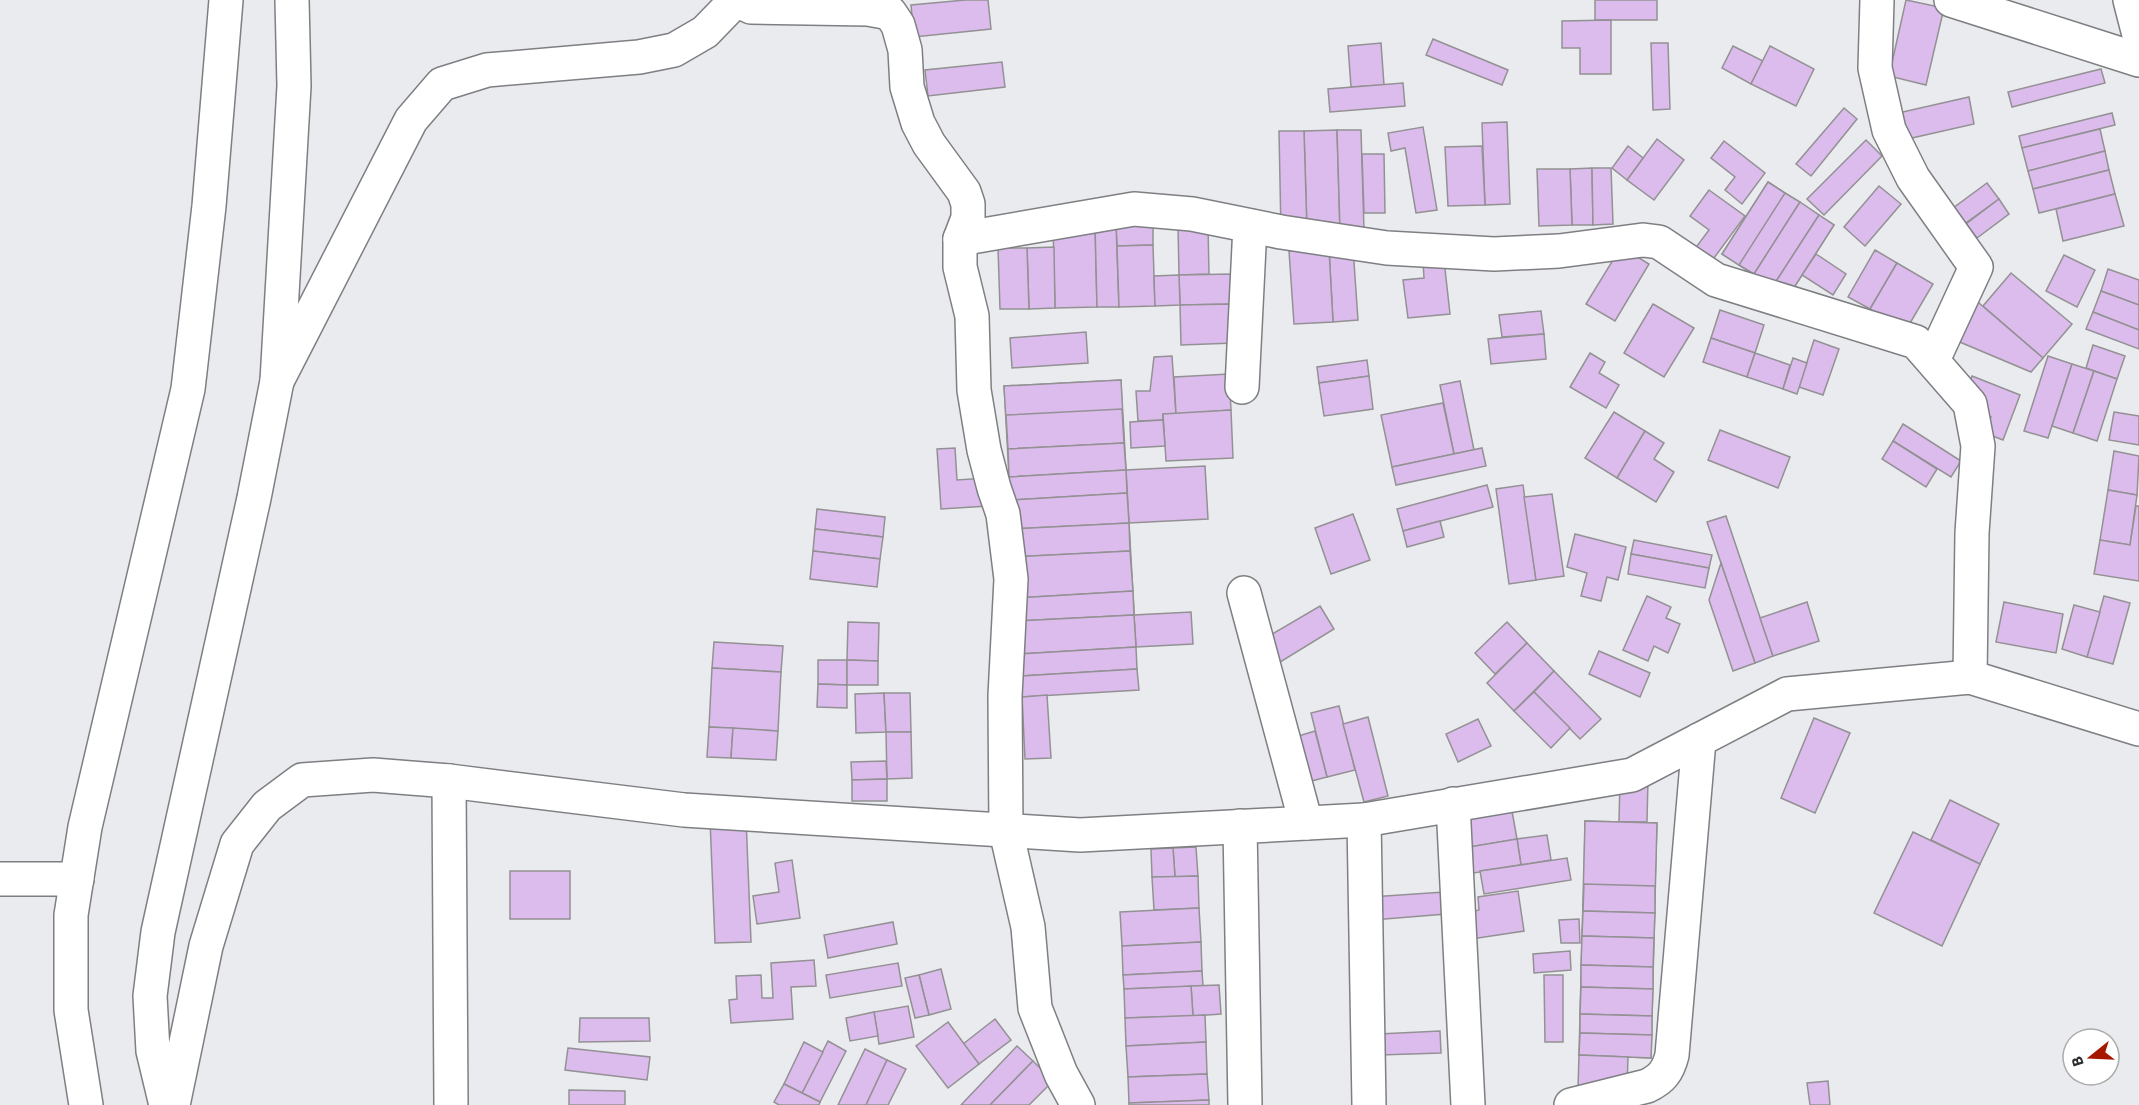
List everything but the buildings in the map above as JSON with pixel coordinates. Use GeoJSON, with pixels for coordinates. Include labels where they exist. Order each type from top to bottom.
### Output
{"type":"FeatureCollection","features":[{"type":"Feature","properties":{"kind":"street"},"geometry":{"type":"LineString","coordinates":[[86,1105],[71,1010],[71,915],[85,827],[188,389],[208,207],[226,0]]}},
{"type":"Feature","properties":{"kind":"street"},"geometry":{"type":"LineString","coordinates":[[166,1105],[153,1051],[151,1018],[150,996],[158,932],[254,498],[277,381],[294,86],[292,0]]}},
{"type":"Feature","properties":{"kind":"street"},"geometry":{"type":"LineString","coordinates":[[277,381],[411,120],[442,84],[487,70],[639,57],[674,50],[705,32],[736,0],[751,7],[868,9],[890,6],[905,50],[907,87],[918,123],[929,144],[964,192],[968,204],[968,218],[960,239],[960,267],[972,316],[974,390],[984,450],[1003,514],[1011,579],[1005,696],[1006,831],[1028,927],[1035,1008],[1061,1074],[1078,1105]]}},
{"type":"Feature","properties":{"kind":"street"},"geometry":{"type":"LineString","coordinates":[[1877,0],[1875,68],[1889,130],[1913,177],[1976,267],[1933,360]]}},
{"type":"Feature","properties":{"kind":"street"},"geometry":{"type":"LineString","coordinates":[[1950,0],[2139,60]]}},
{"type":"Feature","properties":{"kind":"street"},"geometry":{"type":"LineString","coordinates":[[2130,0],[2139,35]]}},
{"type":"Feature","properties":{"kind":"street"},"geometry":{"type":"LineString","coordinates":[[960,239],[1134,209],[1192,214],[1250,226],[1387,248],[1494,254],[1559,251],[1643,240],[1659,242],[1716,280],[1916,342],[1970,404],[1978,446],[1972,533],[1970,677]]}},
{"type":"Feature","properties":{"kind":"street"},"geometry":{"type":"LineString","coordinates":[[1242,387],[1250,226]]}},
{"type":"Feature","properties":{"kind":"street"},"geometry":{"type":"LineString","coordinates":[[1244,593],[1306,823]]}},
{"type":"Feature","properties":{"kind":"street"},"geometry":{"type":"LineString","coordinates":[[173,1105],[206,946],[237,844],[267,806],[302,780],[373,775],[449,781],[684,810],[1080,835],[1364,820],[1632,775],[1787,694],[1970,677],[2139,729]]}},
{"type":"Feature","properties":{"kind":"street"},"geometry":{"type":"LineString","coordinates":[[1571,1105],[1647,1086],[1659,1080],[1668,1069],[1672,1055],[1699,740]]}},
{"type":"Feature","properties":{"kind":"street"},"geometry":{"type":"LineString","coordinates":[[449,781],[451,1105]]}},
{"type":"Feature","properties":{"kind":"street"},"geometry":{"type":"LineString","coordinates":[[1453,804],[1468,1105]]}},
{"type":"Feature","properties":{"kind":"street"},"geometry":{"type":"LineString","coordinates":[[1364,820],[1369,1105]]}},
{"type":"Feature","properties":{"kind":"street"},"geometry":{"type":"LineString","coordinates":[[1240,826],[1245,1105]]}},
{"type":"Feature","properties":{"kind":"street"},"geometry":{"type":"LineString","coordinates":[[0,879],[76,879]]}}]}
